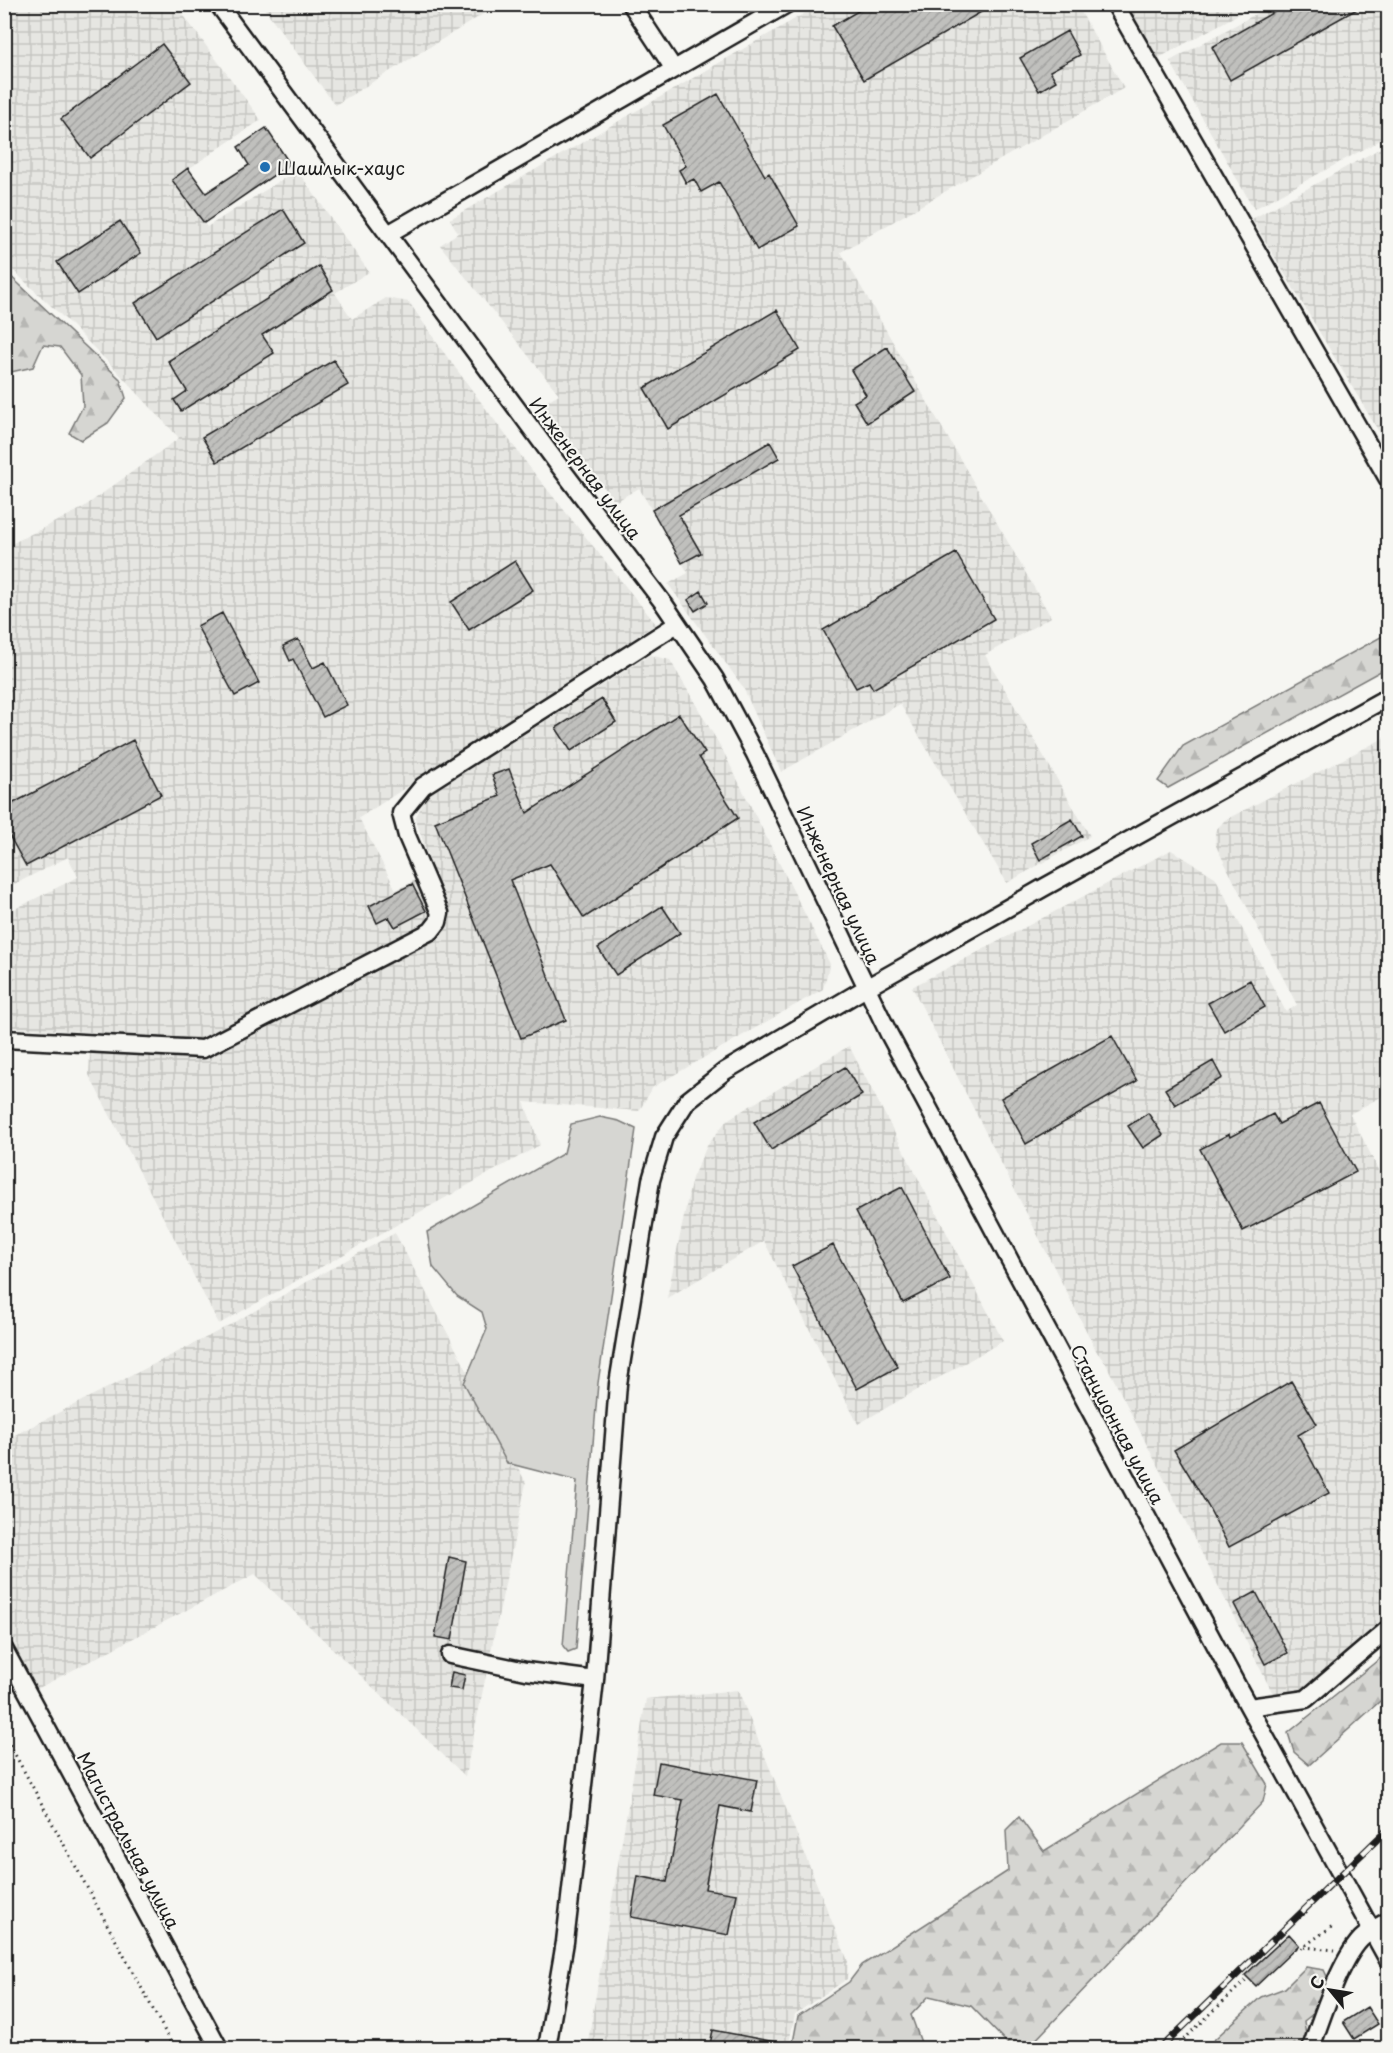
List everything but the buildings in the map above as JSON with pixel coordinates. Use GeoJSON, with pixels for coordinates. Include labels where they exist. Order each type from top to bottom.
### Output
{"type":"FeatureCollection","features":[{"type":"Feature","properties":{"kind":"street","name":"Инженерная улица"},"geometry":{"type":"LineString","coordinates":[[218,4],[677,624],[715,679],[755,754],[866,988]]}},
{"type":"Feature","properties":{"kind":"street"},"geometry":{"type":"LineString","coordinates":[[631,4],[674,69]]}},
{"type":"Feature","properties":{"kind":"street"},"geometry":{"type":"LineString","coordinates":[[388,234],[787,4]]}},
{"type":"Feature","properties":{"kind":"street"},"geometry":{"type":"LineString","coordinates":[[1115,4],[1389,479]]}},
{"type":"Feature","properties":{"kind":"street"},"geometry":{"type":"LineString","coordinates":[[4,1039],[203,1049],[431,931],[438,922],[440,913],[407,836],[401,813],[423,786],[677,624]]}},
{"type":"Feature","properties":{"kind":"street"},"geometry":{"type":"LineString","coordinates":[[547,2049],[565,1942],[595,1680],[618,1384],[651,1180],[664,1137],[687,1101],[725,1071],[866,988],[1169,817],[1389,697]]}},
{"type":"Feature","properties":{"kind":"street","name":"Станционная улица"},"geometry":{"type":"LineString","coordinates":[[866,988],[1054,1346],[1389,1960]]}},
{"type":"Feature","properties":{"kind":"street"},"geometry":{"type":"LineString","coordinates":[[1249,1707],[1306,1699],[1389,1629]]}},
{"type":"Feature","properties":{"kind":"street","name":"Магистральная улица"},"geometry":{"type":"LineString","coordinates":[[4,1650],[219,2049]]}},
{"type":"Feature","properties":{"kind":"street"},"geometry":{"type":"LineString","coordinates":[[450,1655],[526,1671],[595,1680]]}},
{"type":"Feature","properties":{"kind":"street"},"geometry":{"type":"LineString","coordinates":[[1311,2049],[1321,2018],[1352,1951],[1372,1929],[1389,1921]]}},
{"type":"Feature","properties":{"kind":"path"},"geometry":{"type":"LineString","coordinates":[[4,1734],[174,2049]]}},
{"type":"Feature","properties":{"kind":"path"},"geometry":{"type":"LineString","coordinates":[[1296,1948],[1299,1950],[1304,1947],[1334,1925]]}},
{"type":"Feature","properties":{"kind":"path"},"geometry":{"type":"LineString","coordinates":[[1304,1947],[1352,1951]]}},
{"type":"Feature","properties":{"kind":"path"},"geometry":{"type":"LineString","coordinates":[[1175,2049],[1248,1978]]}},
{"type":"Feature","properties":{"kind":"shaded area"},"geometry":{"type":"Polygon","coordinates":[[[4,5],[176,5],[261,120],[172,180],[207,227],[297,170],[369,272],[335,293],[352,319],[386,298],[409,302],[534,473],[656,624],[359,818],[396,890],[433,871],[415,818],[428,795],[650,655],[670,660],[723,751],[830,964],[823,989],[653,1087],[639,1111],[524,1102],[540,1145],[219,1324],[89,1075],[91,1032],[5,1027],[5,914],[78,877],[68,857],[5,889],[5,547],[81,509],[179,438],[116,370],[5,263],[4,5]]]}},
{"type":"Feature","properties":{"kind":"shaded area"},"geometry":{"type":"Polygon","coordinates":[[[262,5],[498,5],[335,105],[262,5]]]}},
{"type":"Feature","properties":{"kind":"shaded area"},"geometry":{"type":"Polygon","coordinates":[[[819,5],[1077,5],[1124,88],[841,252],[1051,617],[985,655],[1090,836],[1007,883],[900,704],[781,772],[743,687],[668,584],[688,573],[639,488],[615,502],[540,405],[559,394],[440,245],[458,233],[450,219],[819,5]]]}},
{"type":"Feature","properties":{"kind":"shaded area"},"geometry":{"type":"Polygon","coordinates":[[[1125,5],[1255,5],[1157,59],[1125,5]]]}},
{"type":"Feature","properties":{"kind":"shaded area"},"geometry":{"type":"Polygon","coordinates":[[[1272,5],[1388,5],[1388,136],[1254,209],[1170,61],[1272,5]]]}},
{"type":"Feature","properties":{"kind":"shaded area"},"geometry":{"type":"Polygon","coordinates":[[[1388,144],[1388,447],[1252,219],[1388,144]]]}},
{"type":"Feature","properties":{"kind":"shaded area"},"geometry":{"type":"Polygon","coordinates":[[[1388,736],[1388,1093],[1350,1114],[1388,1188],[1388,1621],[1302,1694],[1275,1698],[912,987],[1171,850],[1215,877],[1286,1012],[1297,1005],[1216,846],[1215,831],[1225,820],[1388,736]]]}},
{"type":"Feature","properties":{"kind":"shaded area"},"geometry":{"type":"Polygon","coordinates":[[[849,1046],[1003,1341],[858,1424],[764,1241],[667,1298],[692,1178],[707,1146],[727,1120],[849,1046]]]}},
{"type":"Feature","properties":{"kind":"shaded area"},"geometry":{"type":"Polygon","coordinates":[[[395,1233],[526,1483],[465,1776],[255,1574],[35,1690],[5,1632],[5,1440],[213,1334],[395,1233]]]}},
{"type":"Feature","properties":{"kind":"shaded area"},"geometry":{"type":"Polygon","coordinates":[[[738,1690],[848,1961],[847,1979],[795,2014],[788,2048],[587,2048],[646,1699],[738,1690]]]}},
{"type":"Feature","properties":{"kind":"green space"},"geometry":{"type":"Polygon","coordinates":[[[5,271],[120,379],[126,398],[108,423],[81,440],[69,433],[83,406],[81,375],[60,347],[43,345],[33,367],[11,372],[5,368],[5,271]]]}},
{"type":"Feature","properties":{"kind":"green space"},"geometry":{"type":"Polygon","coordinates":[[[1388,633],[1388,667],[1168,788],[1158,781],[1183,746],[1388,633]]]}},
{"type":"Feature","properties":{"kind":"green space"},"geometry":{"type":"Polygon","coordinates":[[[600,1117],[619,1121],[636,1129],[598,1383],[576,1649],[568,1652],[563,1646],[577,1481],[507,1463],[464,1383],[487,1329],[482,1312],[457,1296],[433,1267],[427,1232],[564,1153],[571,1124],[600,1117]]]}},
{"type":"Feature","properties":{"kind":"green space"},"geometry":{"type":"Polygon","coordinates":[[[1388,1652],[1388,1694],[1309,1765],[1294,1752],[1288,1733],[1388,1652]]]}},
{"type":"Feature","properties":{"kind":"green space"},"geometry":{"type":"Polygon","coordinates":[[[1221,1742],[1242,1742],[1267,1784],[1263,1802],[1028,2048],[1012,2048],[971,2006],[929,1996],[911,2015],[923,2048],[792,2048],[798,2016],[849,1982],[862,1965],[1008,1871],[1006,1830],[1019,1817],[1044,1851],[1221,1742]]]}},
{"type":"Feature","properties":{"kind":"green space"},"geometry":{"type":"Polygon","coordinates":[[[1306,1967],[1324,1970],[1331,1985],[1318,2010],[1304,2021],[1306,2048],[1278,2046],[1274,2048],[1205,2048],[1261,1997],[1285,1988],[1306,1967]]]}},
{"type":"Feature","properties":{"kind":"railway"},"geometry":{"type":"LineString","coordinates":[[1161,2048],[1388,1829]]}},
{"type":"Feature","properties":{"kind":"place","name":"Шашлык-хаус"},"geometry":{"type":"Point","coordinates":[265,167]}}]}
